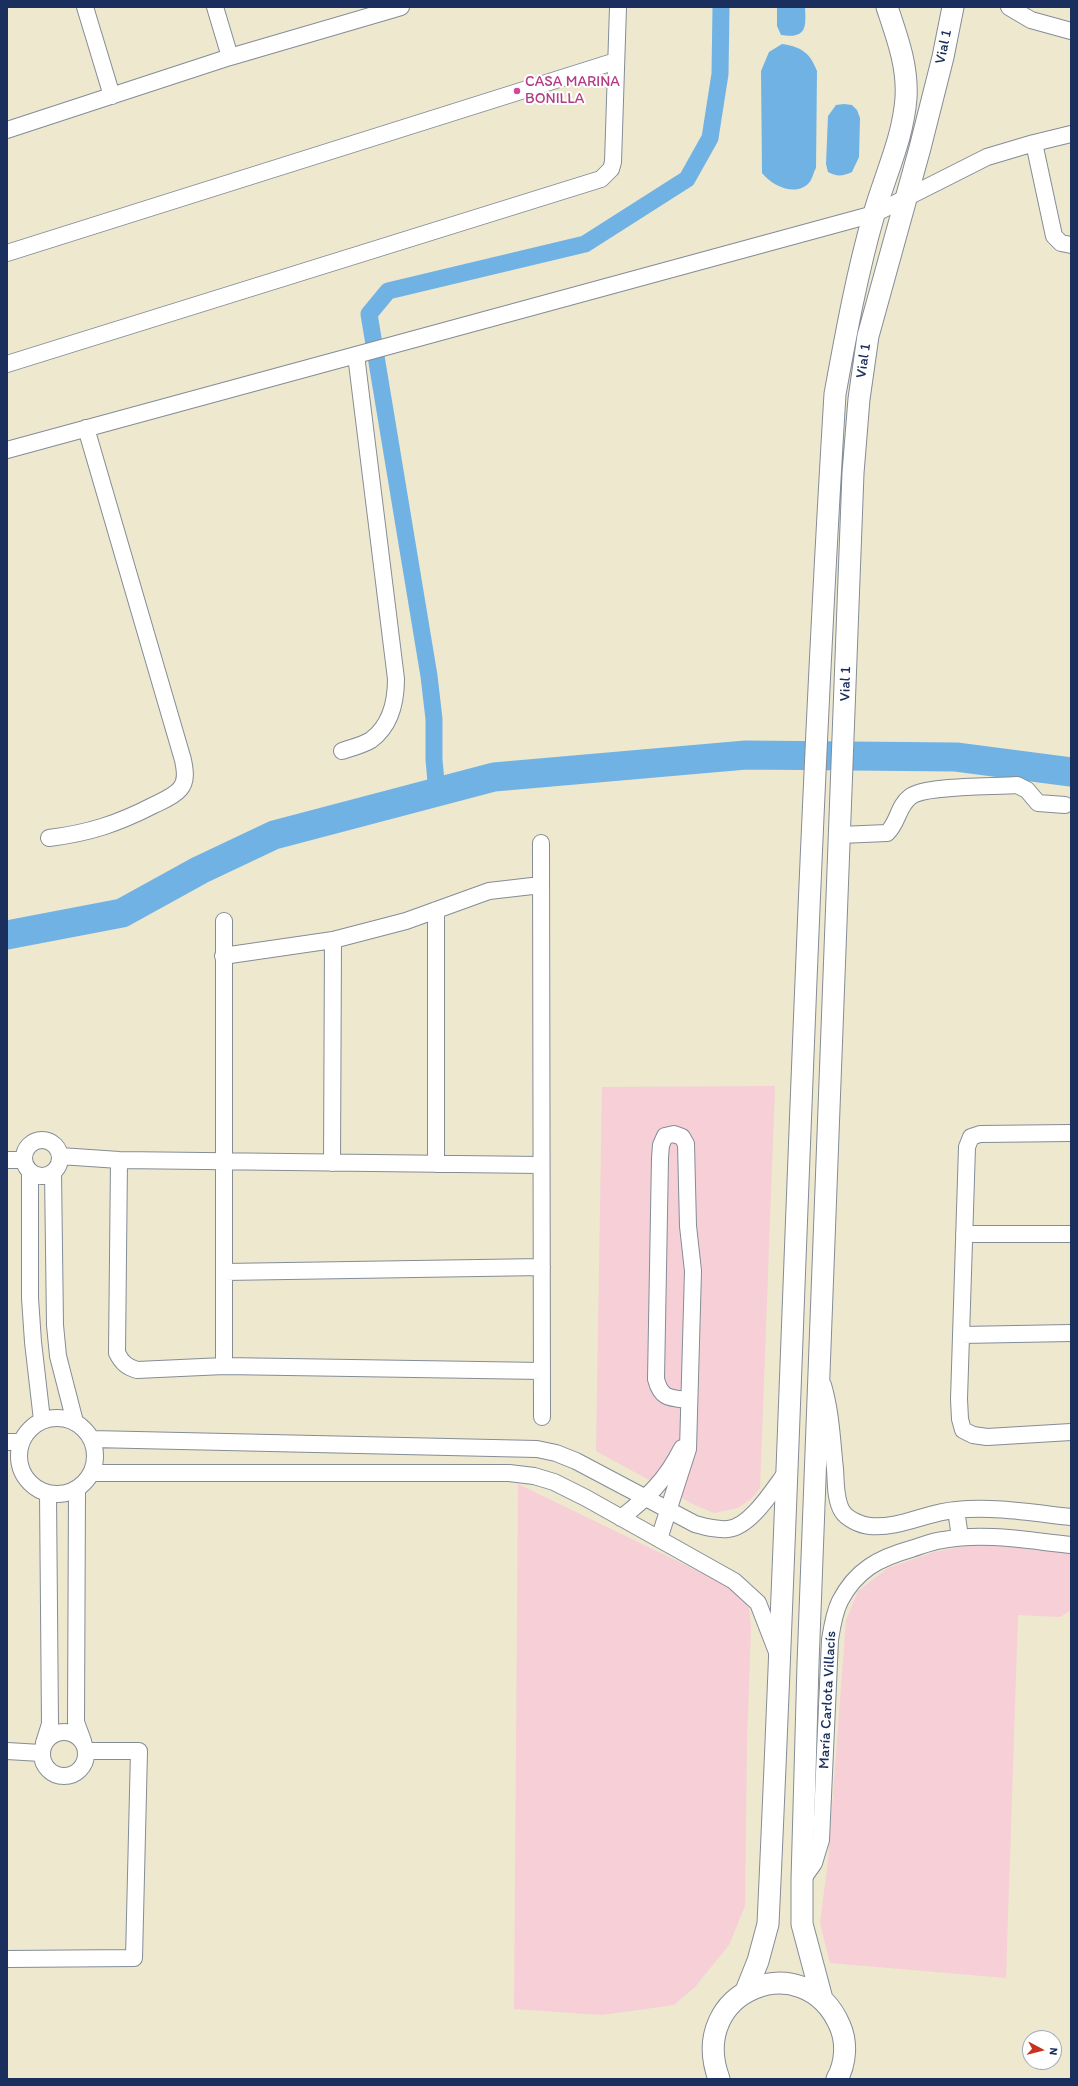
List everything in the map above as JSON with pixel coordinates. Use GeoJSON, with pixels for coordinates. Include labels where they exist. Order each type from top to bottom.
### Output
{"type":"FeatureCollection","features":[{"type":"Feature","properties":{"kind":"main road","name":"Vial 1"},"geometry":{"type":"LineString","coordinates":[[746,1991],[758,1961],[768,1924],[788,1470],[814,783],[835,394],[846,332],[874,214],[898,144],[906,98],[903,56],[887,7]]}},
{"type":"Feature","properties":{"kind":"main road","name":"Vial 1"},"geometry":{"type":"LineString","coordinates":[[822,1999],[802,1924],[802,1880],[853,473],[859,399],[868,336],[906,200],[943,57],[953,7]]}},
{"type":"Feature","properties":{"kind":"main road"},"geometry":{"type":"LineString","coordinates":[[719,2079],[713,2060],[713,2040],[719,2020],[730,2004],[746,1991],[765,1984],[785,1983],[805,1988],[822,1999],[835,2014],[843,2033],[845,2052],[841,2072],[837,2079]]}},
{"type":"Feature","properties":{"kind":"street"},"geometry":{"type":"LineString","coordinates":[[85,7],[112,96]]}},
{"type":"Feature","properties":{"kind":"street"},"geometry":{"type":"LineString","coordinates":[[215,7],[230,57]]}},
{"type":"Feature","properties":{"kind":"street"},"geometry":{"type":"LineString","coordinates":[[8,128],[112,96],[230,57],[401,7]]}},
{"type":"Feature","properties":{"kind":"street"},"geometry":{"type":"LineString","coordinates":[[7,364],[601,178],[611,169],[612,162],[618,7]]}},
{"type":"Feature","properties":{"kind":"street"},"geometry":{"type":"LineString","coordinates":[[1009,7],[1031,20],[1071,31]]}},
{"type":"Feature","properties":{"kind":"street"},"geometry":{"type":"LineString","coordinates":[[7,253],[616,61]]}},
{"type":"Feature","properties":{"kind":"street"},"geometry":{"type":"LineString","coordinates":[[7,450],[874,214],[906,200],[987,157],[1071,134]]}},
{"type":"Feature","properties":{"kind":"street"},"geometry":{"type":"LineString","coordinates":[[1034,143],[1054,236],[1061,243],[1071,245]]}},
{"type":"Feature","properties":{"kind":"street"},"geometry":{"type":"LineString","coordinates":[[342,751],[370,740],[380,732],[387,721],[396,692],[396,679],[356,355]]}},
{"type":"Feature","properties":{"kind":"street"},"geometry":{"type":"LineString","coordinates":[[49,838],[81,834],[135,815],[169,797],[180,789],[184,781],[183,760],[86,428]]}},
{"type":"Feature","properties":{"kind":"street"},"geometry":{"type":"LineString","coordinates":[[840,835],[887,833],[892,828],[904,803],[910,796],[926,790],[1017,785],[1026,790],[1038,803],[1065,805]]}},
{"type":"Feature","properties":{"kind":"street"},"geometry":{"type":"LineString","coordinates":[[541,843],[542,1417]]}},
{"type":"Feature","properties":{"kind":"street"},"geometry":{"type":"LineString","coordinates":[[223,956],[333,940],[391,925],[489,891],[541,885]]}},
{"type":"Feature","properties":{"kind":"street"},"geometry":{"type":"LineString","coordinates":[[436,910],[436,1164]]}},
{"type":"Feature","properties":{"kind":"street"},"geometry":{"type":"LineString","coordinates":[[224,921],[224,1366]]}},
{"type":"Feature","properties":{"kind":"street"},"geometry":{"type":"LineString","coordinates":[[332,1162],[333,940]]}},
{"type":"Feature","properties":{"kind":"street"},"geometry":{"type":"LineString","coordinates":[[1071,1133],[980,1134],[971,1137],[967,1146],[959,1399],[960,1419],[963,1430],[973,1435],[987,1437],[1071,1432]]}},
{"type":"Feature","properties":{"kind":"street"},"geometry":{"type":"LineString","coordinates":[[659,1539],[686,1461],[688,1449],[688,1400],[693,1271],[688,1226],[688,1156],[686,1144],[682,1137],[674,1134],[666,1136],[661,1145],[660,1158],[656,1379],[658,1389],[663,1394],[670,1398],[688,1400]]}},
{"type":"Feature","properties":{"kind":"street"},"geometry":{"type":"LineString","coordinates":[[42,1420],[32,1335],[27,1166],[27,1148],[37,1140],[49,1141],[55,1145],[60,1156],[60,1162],[54,1172],[56,1325],[58,1356],[75,1422]]}},
{"type":"Feature","properties":{"kind":"street"},"geometry":{"type":"LineString","coordinates":[[60,1156],[120,1160],[542,1165]]}},
{"type":"Feature","properties":{"kind":"street"},"geometry":{"type":"LineString","coordinates":[[7,1160],[27,1166],[42,1176],[54,1172]]}},
{"type":"Feature","properties":{"kind":"street"},"geometry":{"type":"LineString","coordinates":[[120,1160],[117,1353],[120,1359],[130,1368],[137,1370],[224,1366],[542,1371]]}},
{"type":"Feature","properties":{"kind":"street"},"geometry":{"type":"LineString","coordinates":[[964,1234],[1071,1234]]}},
{"type":"Feature","properties":{"kind":"street"},"geometry":{"type":"LineString","coordinates":[[30,1239],[54,1239]]}},
{"type":"Feature","properties":{"kind":"street"},"geometry":{"type":"LineString","coordinates":[[224,1272],[542,1267]]}},
{"type":"Feature","properties":{"kind":"street"},"geometry":{"type":"LineString","coordinates":[[961,1335],[1071,1333]]}},
{"type":"Feature","properties":{"kind":"street"},"geometry":{"type":"LineString","coordinates":[[820,1374],[829,1408],[837,1496],[842,1511],[852,1520],[868,1526],[883,1527],[896,1525],[928,1514],[956,1510],[1013,1510],[1071,1517]]}},
{"type":"Feature","properties":{"kind":"street"},"geometry":{"type":"LineString","coordinates":[[53,1417],[64,1418],[75,1422],[82,1426],[92,1439],[95,1451],[95,1462],[91,1473],[85,1482],[77,1489],[63,1494],[48,1494],[37,1489],[14,1471],[19,1452],[14,1442],[34,1425],[42,1420],[53,1417]]}},
{"type":"Feature","properties":{"kind":"street"},"geometry":{"type":"LineString","coordinates":[[621,1518],[647,1498],[672,1467],[688,1436]]}},
{"type":"Feature","properties":{"kind":"street"},"geometry":{"type":"LineString","coordinates":[[92,1439],[537,1449],[556,1453],[576,1461],[695,1524],[713,1529],[729,1529],[741,1525],[754,1514],[788,1470]]}},
{"type":"Feature","properties":{"kind":"street"},"geometry":{"type":"LineString","coordinates":[[91,1473],[509,1473],[534,1476],[554,1482],[734,1581],[748,1592],[758,1604],[765,1618],[780,1663]]}},
{"type":"Feature","properties":{"kind":"street"},"geometry":{"type":"LineString","coordinates":[[48,1494],[50,1724],[43,1748],[42,1760],[51,1772],[65,1776],[79,1771],[86,1758],[84,1746],[76,1722],[77,1489]]}},
{"type":"Feature","properties":{"kind":"street"},"geometry":{"type":"LineString","coordinates":[[956,1510],[960,1537]]}},
{"type":"Feature","properties":{"kind":"street","name":"María Carlota Villacís"},"geometry":{"type":"LineString","coordinates":[[802,1880],[814,1863],[821,1840],[830,1640],[834,1617],[839,1602],[851,1584],[868,1566],[881,1559],[942,1540],[960,1537],[986,1537],[1071,1545]]}},
{"type":"Feature","properties":{"kind":"street"},"geometry":{"type":"LineString","coordinates":[[49,1612],[76,1613]]}},
{"type":"Feature","properties":{"kind":"street"},"geometry":{"type":"LineString","coordinates":[[50,1676],[75,1676]]}},
{"type":"Feature","properties":{"kind":"street"},"geometry":{"type":"LineString","coordinates":[[7,1959],[134,1958],[139,1751],[84,1746],[77,1736],[63,1731],[49,1737],[43,1748]]}},
{"type":"Feature","properties":{"kind":"street"},"geometry":{"type":"LineString","coordinates":[[7,1751],[43,1748]]}},
{"type":"Feature","properties":{"kind":"shaded area"},"geometry":{"type":"Polygon","coordinates":[[[775,1086],[760,1488],[751,1499],[738,1508],[714,1513],[695,1505],[596,1451],[602,1087],[775,1086]]]}},
{"type":"Feature","properties":{"kind":"shaded area"},"geometry":{"type":"Polygon","coordinates":[[[518,1484],[733,1588],[749,1608],[751,1628],[747,1739],[745,1906],[729,1945],[695,1987],[674,2005],[602,2015],[514,2009],[518,1484]]]}},
{"type":"Feature","properties":{"kind":"shaded area"},"geometry":{"type":"Polygon","coordinates":[[[981,1543],[1071,1552],[1071,1610],[1060,1617],[1018,1615],[1006,1978],[830,1963],[820,1923],[828,1861],[846,1620],[858,1591],[888,1568],[934,1552],[981,1543]]]}},
{"type":"Feature","properties":{"kind":"water"},"geometry":{"type":"Polygon","coordinates":[[[777,7],[805,7],[805,26],[800,33],[790,36],[781,35],[777,26],[777,7]]]}},
{"type":"Feature","properties":{"kind":"water"},"geometry":{"type":"Polygon","coordinates":[[[782,44],[800,49],[808,55],[817,71],[816,168],[811,180],[806,186],[793,190],[779,186],[766,178],[762,173],[761,71],[769,52],[782,44]]]}},
{"type":"Feature","properties":{"kind":"water"},"geometry":{"type":"Polygon","coordinates":[[[836,105],[852,105],[857,110],[860,118],[859,157],[852,172],[837,175],[828,172],[826,164],[828,116],[836,105]]]}},
{"type":"Feature","properties":{"kind":"waterway"},"geometry":{"type":"LineString","coordinates":[[437,792],[434,760],[434,719],[429,676],[369,314],[388,291],[585,244],[687,179],[710,138],[720,74],[721,7]]}},
{"type":"Feature","properties":{"kind":"waterway"},"geometry":{"type":"LineString","coordinates":[[7,935],[122,913],[200,870],[274,835],[494,777],[746,755],[956,757],[1071,772]]}},
{"type":"Feature","properties":{"kind":"place","name":"CASA MARINA BONILLA"},"geometry":{"type":"Point","coordinates":[517,91]}}]}
